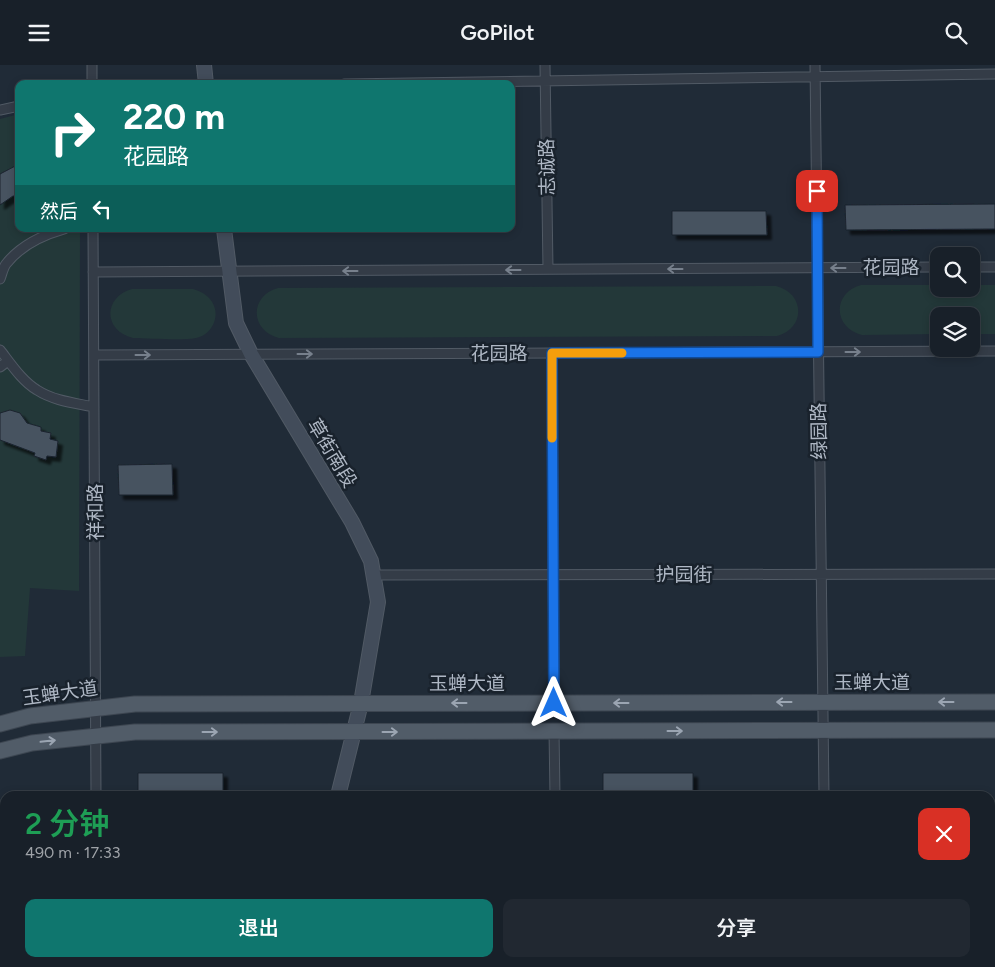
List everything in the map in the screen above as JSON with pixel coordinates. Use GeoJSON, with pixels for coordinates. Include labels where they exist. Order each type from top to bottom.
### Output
{"type":"FeatureCollection","features":[{"type":"Feature","properties":{"kind":"main road"},"geometry":{"type":"LineString","coordinates":[[204,65],[206,80]]}},
{"type":"Feature","properties":{"kind":"main road","name":"草街南段"},"geometry":{"type":"LineString","coordinates":[[224,232],[236,323],[251,355],[352,522],[371,561],[374,575],[378,602],[361,703],[339,791]]}},
{"type":"Feature","properties":{"kind":"main road","name":"玉蝉大道"},"geometry":{"type":"LineString","coordinates":[[0,724],[30,716],[135,704],[995,702]]}},
{"type":"Feature","properties":{"kind":"main road"},"geometry":{"type":"LineString","coordinates":[[0,751],[32,743],[135,732],[995,731]]}},
{"type":"Feature","properties":{"kind":"street"},"geometry":{"type":"LineString","coordinates":[[92,65],[92,80]]}},
{"type":"Feature","properties":{"kind":"street","name":"志诚路"},"geometry":{"type":"LineString","coordinates":[[545,65],[548,269]]}},
{"type":"Feature","properties":{"kind":"street","name":"绿园路"},"geometry":{"type":"LineString","coordinates":[[815,65],[824,791]]}},
{"type":"Feature","properties":{"kind":"street"},"geometry":{"type":"LineString","coordinates":[[515,81],[995,74]]}},
{"type":"Feature","properties":{"kind":"street"},"geometry":{"type":"LineString","coordinates":[[0,110],[15,107]]}},
{"type":"Feature","properties":{"kind":"street"},"geometry":{"type":"LineString","coordinates":[[0,279],[2,263],[25,246],[52,232]]}},
{"type":"Feature","properties":{"kind":"street","name":"祥和路"},"geometry":{"type":"LineString","coordinates":[[93,232],[96,791]]}},
{"type":"Feature","properties":{"kind":"street","name":"花园路"},"geometry":{"type":"LineString","coordinates":[[93,272],[930,267]]}},
{"type":"Feature","properties":{"kind":"street"},"geometry":{"type":"LineString","coordinates":[[980,267],[995,267]]}},
{"type":"Feature","properties":{"kind":"street"},"geometry":{"type":"LineString","coordinates":[[0,350],[18,374],[37,390],[56,399],[94,407]]}},
{"type":"Feature","properties":{"kind":"street","name":"花园路"},"geometry":{"type":"LineString","coordinates":[[94,355],[995,351]]}},
{"type":"Feature","properties":{"kind":"street"},"geometry":{"type":"LineString","coordinates":[[552,353],[554,703]]}},
{"type":"Feature","properties":{"kind":"street"},"geometry":{"type":"LineString","coordinates":[[0,367],[8,361]]}},
{"type":"Feature","properties":{"kind":"street","name":"护园街"},"geometry":{"type":"LineString","coordinates":[[374,575],[995,574]]}},
{"type":"Feature","properties":{"kind":"street"},"geometry":{"type":"LineString","coordinates":[[554,731],[555,791]]}},
{"type":"Feature","properties":{"kind":"green space"},"geometry":{"type":"Polygon","coordinates":[[[15,115],[15,232],[80,232],[79,591],[30,588],[25,656],[0,657],[0,119],[15,115]]]}},
{"type":"Feature","properties":{"kind":"green space"},"geometry":{"type":"Polygon","coordinates":[[[861,285],[930,285],[930,297],[980,297],[980,285],[995,285],[995,334],[980,334],[980,307],[930,307],[930,334],[862,335],[852,331],[841,318],[841,302],[852,289],[861,285]]]}},
{"type":"Feature","properties":{"kind":"green space"},"geometry":{"type":"Polygon","coordinates":[[[776,286],[786,290],[792,296],[797,303],[798,311],[797,319],[793,326],[777,336],[279,338],[269,334],[263,328],[258,321],[257,313],[258,305],[262,298],[278,288],[776,286]]]}},
{"type":"Feature","properties":{"kind":"green space"},"geometry":{"type":"Polygon","coordinates":[[[132,289],[193,289],[200,292],[207,296],[214,305],[216,314],[212,328],[201,337],[189,339],[133,338],[123,334],[116,329],[110,314],[116,299],[122,293],[132,289]]]}},
{"type":"Feature","properties":{"kind":"building"},"geometry":{"type":"Polygon","coordinates":[[[15,166],[15,196],[0,205],[0,174],[15,166]]]}},
{"type":"Feature","properties":{"kind":"building"},"geometry":{"type":"Polygon","coordinates":[[[995,204],[995,229],[846,230],[845,205],[995,204]]]}},
{"type":"Feature","properties":{"kind":"building"},"geometry":{"type":"Polygon","coordinates":[[[672,211],[766,211],[767,235],[672,235],[672,211]]]}},
{"type":"Feature","properties":{"kind":"building"},"geometry":{"type":"Polygon","coordinates":[[[10,410],[20,413],[27,423],[41,427],[41,431],[51,433],[50,439],[58,441],[56,457],[47,456],[46,460],[34,456],[35,453],[0,440],[0,413],[10,410]]]}},
{"type":"Feature","properties":{"kind":"building"},"geometry":{"type":"Polygon","coordinates":[[[172,464],[173,495],[119,495],[118,465],[172,464]]]}},
{"type":"Feature","properties":{"kind":"building"},"geometry":{"type":"Polygon","coordinates":[[[138,773],[223,773],[223,791],[138,791],[138,773]]]}},
{"type":"Feature","properties":{"kind":"building"},"geometry":{"type":"Polygon","coordinates":[[[603,773],[693,773],[693,791],[603,791],[603,773]]]}},
{"type":"Feature","properties":{"kind":"slow traffic"},"geometry":{"type":"LineString","coordinates":[[552,438],[552,353],[622,353]]}},
{"type":"Feature","properties":{"kind":"route"},"geometry":{"type":"LineString","coordinates":[[554,703],[552,353],[818,352],[817,191]]}}]}
